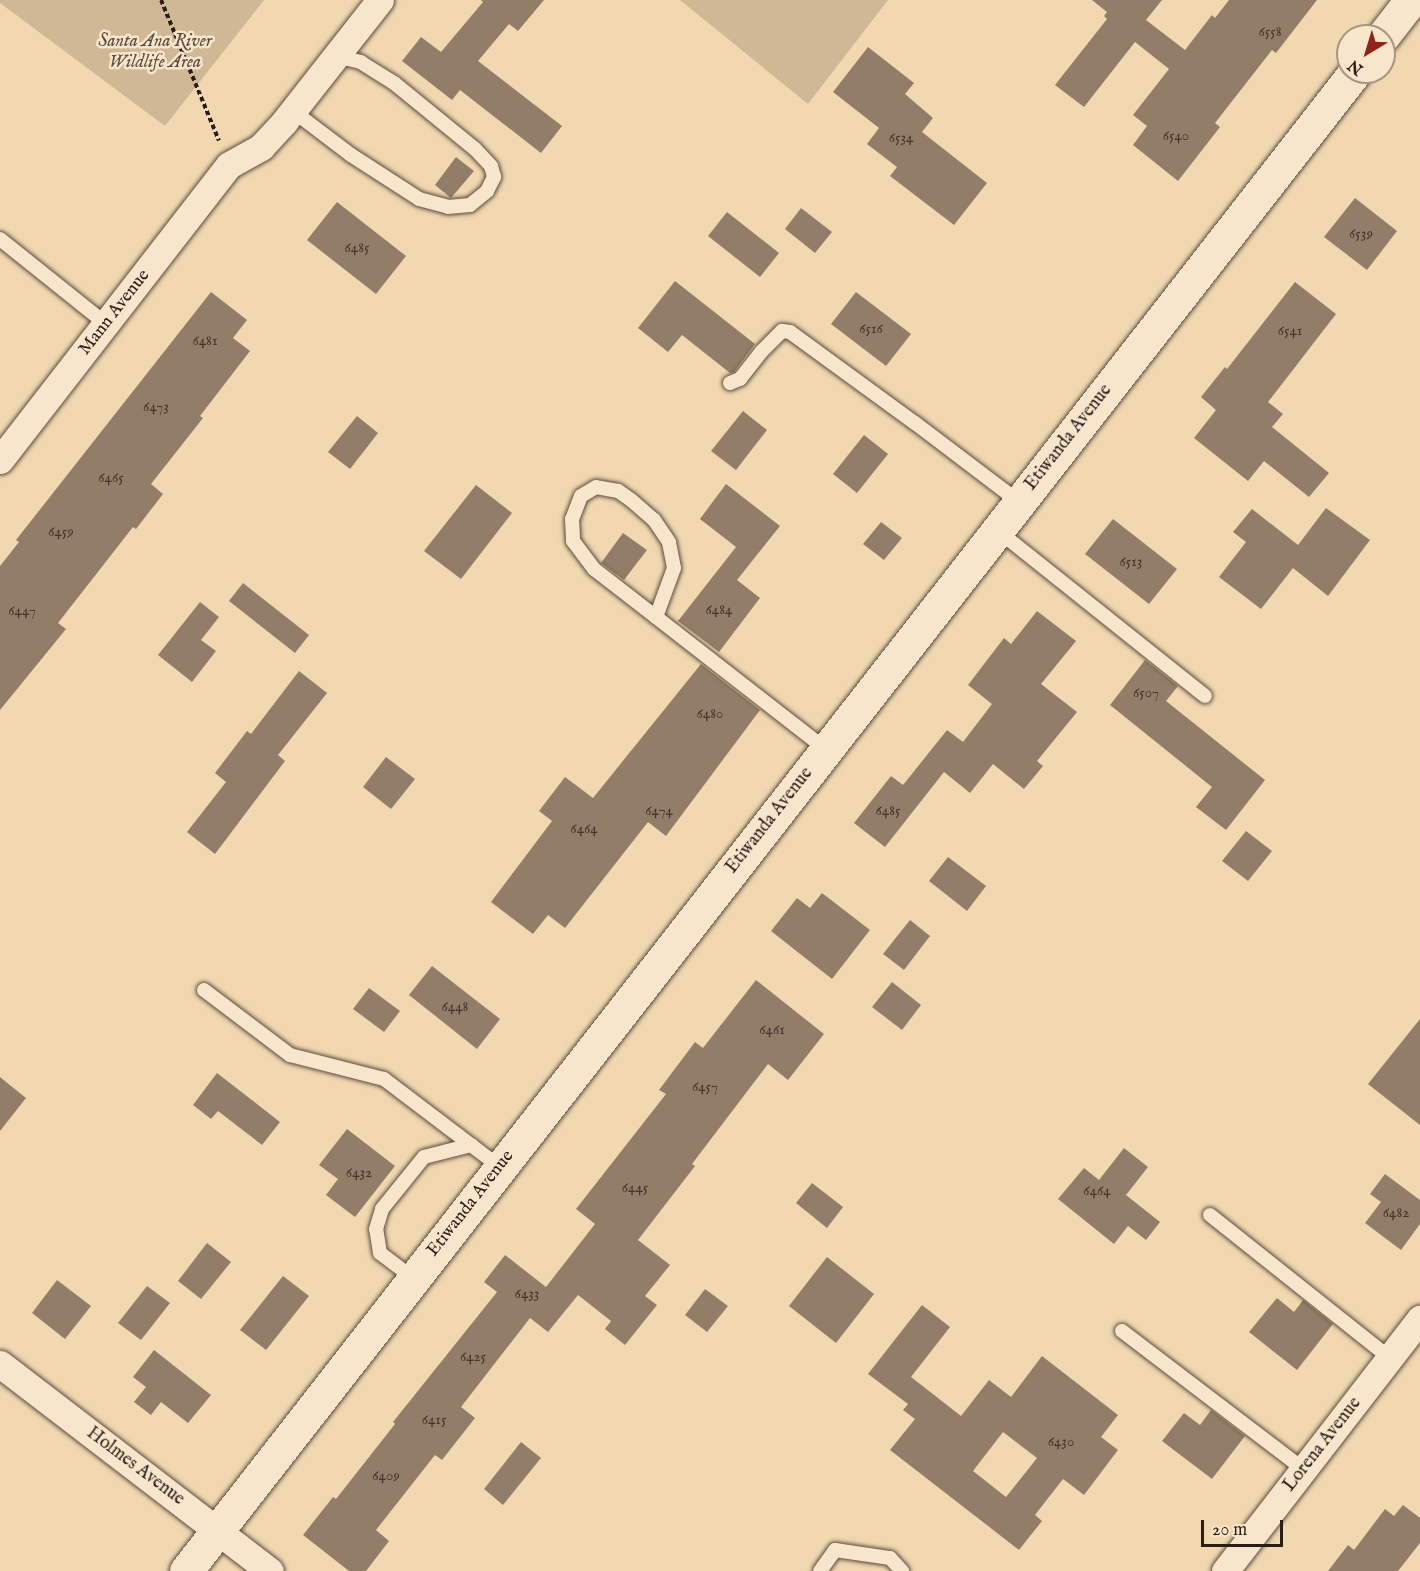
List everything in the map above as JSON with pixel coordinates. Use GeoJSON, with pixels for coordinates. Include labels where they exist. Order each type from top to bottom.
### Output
{"type":"FeatureCollection","features":[{"type":"Feature","properties":{"kind":"street"},"geometry":{"type":"LineString","coordinates":[[229,165],[261,147],[293,111],[380,0]]}},
{"type":"Feature","properties":{"kind":"street"},"geometry":{"type":"LineString","coordinates":[[1392,24],[1411,0]]}},
{"type":"Feature","properties":{"kind":"street","name":"Etiwanda Avenue"},"geometry":{"type":"LineString","coordinates":[[186,1571],[1345,84]]}},
{"type":"Feature","properties":{"kind":"street","name":"Mann Avenue"},"geometry":{"type":"LineString","coordinates":[[0,460],[229,165]]}},
{"type":"Feature","properties":{"kind":"street","name":"Lorena Avenue"},"geometry":{"type":"LineString","coordinates":[[1225,1571],[1420,1319]]}},
{"type":"Feature","properties":{"kind":"street","name":"Holmes Avenue"},"geometry":{"type":"LineString","coordinates":[[0,1364],[270,1571]]}},
{"type":"Feature","properties":{"kind":"lane"},"geometry":{"type":"LineString","coordinates":[[293,111],[351,155],[418,199],[448,207],[470,205],[487,191],[494,177],[491,166],[475,149],[394,82],[361,62],[336,56]]}},
{"type":"Feature","properties":{"kind":"lane"},"geometry":{"type":"LineString","coordinates":[[0,239],[106,324]]}},
{"type":"Feature","properties":{"kind":"lane"},"geometry":{"type":"LineString","coordinates":[[730,383],[740,379],[761,352],[782,331],[789,332],[1019,502]]}},
{"type":"Feature","properties":{"kind":"lane"},"geometry":{"type":"LineString","coordinates":[[656,617],[674,568],[669,542],[654,520],[618,491],[596,488],[581,496],[572,519],[573,541],[594,569],[825,750]]}},
{"type":"Feature","properties":{"kind":"lane"},"geometry":{"type":"LineString","coordinates":[[997,530],[1205,696]]}},
{"type":"Feature","properties":{"kind":"lane"},"geometry":{"type":"LineString","coordinates":[[204,990],[290,1055],[384,1078],[500,1167]]}},
{"type":"Feature","properties":{"kind":"lane"},"geometry":{"type":"LineString","coordinates":[[413,1278],[380,1253],[376,1229],[382,1209],[424,1157],[471,1145]]}},
{"type":"Feature","properties":{"kind":"lane"},"geometry":{"type":"LineString","coordinates":[[1210,1215],[1390,1358]]}},
{"type":"Feature","properties":{"kind":"lane"},"geometry":{"type":"LineString","coordinates":[[1122,1330],[1303,1470]]}},
{"type":"Feature","properties":{"kind":"lane"},"geometry":{"type":"LineString","coordinates":[[820,1571],[835,1550],[890,1558],[903,1571]]}},
{"type":"Feature","properties":{"kind":"path"},"geometry":{"type":"LineString","coordinates":[[161,0],[229,165]]}},
{"type":"Feature","properties":{"kind":"green space","name":"Santa Ana River Wildlife Area"},"geometry":{"type":"Polygon","coordinates":[[[0,0],[264,0],[165,126],[0,3],[0,0]]]}},
{"type":"Feature","properties":{"kind":"green space"},"geometry":{"type":"Polygon","coordinates":[[[680,0],[888,0],[808,104],[680,0]]]}},
{"type":"Feature","properties":{"kind":"building"},"geometry":{"type":"Polygon","coordinates":[[[481,0],[544,0],[518,31],[509,24],[478,61],[562,126],[541,153],[460,90],[452,100],[402,61],[421,37],[441,52],[483,2],[481,0]]]}},
{"type":"Feature","properties":{"kind":"building"},"geometry":{"type":"Polygon","coordinates":[[[1092,0],[1162,0],[1146,20],[1185,50],[1212,15],[1215,18],[1229,0],[1317,0],[1276,53],[1272,50],[1215,123],[1220,127],[1178,181],[1133,145],[1147,126],[1133,115],[1169,69],[1135,42],[1084,107],[1055,85],[1107,19],[1104,16],[1107,12],[1092,0]]]}},
{"type":"Feature","properties":{"kind":"building"},"geometry":{"type":"Polygon","coordinates":[[[868,47],[914,83],[905,94],[933,118],[922,132],[987,183],[954,225],[890,176],[897,167],[867,144],[879,128],[833,92],[868,47]]]}},
{"type":"Feature","properties":{"kind":"building"},"geometry":{"type":"Polygon","coordinates":[[[456,157],[474,171],[451,198],[435,185],[456,157]]]}},
{"type":"Feature","properties":{"kind":"building"},"geometry":{"type":"Polygon","coordinates":[[[1355,198],[1397,231],[1367,270],[1324,237],[1355,198]]]}},
{"type":"Feature","properties":{"kind":"building"},"geometry":{"type":"Polygon","coordinates":[[[337,202],[406,256],[376,294],[307,240],[337,202]]]}},
{"type":"Feature","properties":{"kind":"building"},"geometry":{"type":"Polygon","coordinates":[[[801,208],[832,232],[815,253],[785,229],[801,208]]]}},
{"type":"Feature","properties":{"kind":"building"},"geometry":{"type":"Polygon","coordinates":[[[727,212],[779,253],[760,277],[708,236],[727,212]]]}},
{"type":"Feature","properties":{"kind":"building"},"geometry":{"type":"Polygon","coordinates":[[[675,281],[755,344],[734,372],[730,373],[682,335],[668,352],[638,328],[675,281]]]}},
{"type":"Feature","properties":{"kind":"building"},"geometry":{"type":"Polygon","coordinates":[[[1295,282],[1336,314],[1268,402],[1283,414],[1272,427],[1329,473],[1309,497],[1264,461],[1248,481],[1194,438],[1216,410],[1201,397],[1225,367],[1227,369],[1295,282]]]}},
{"type":"Feature","properties":{"kind":"building"},"geometry":{"type":"Polygon","coordinates":[[[211,292],[247,320],[233,338],[250,351],[200,416],[203,418],[151,484],[163,494],[136,529],[133,527],[58,623],[66,629],[0,710],[0,566],[19,542],[16,540],[211,292]]]}},
{"type":"Feature","properties":{"kind":"building"},"geometry":{"type":"Polygon","coordinates":[[[856,292],[911,334],[886,366],[831,324],[856,292]]]}},
{"type":"Feature","properties":{"kind":"building"},"geometry":{"type":"Polygon","coordinates":[[[743,411],[767,430],[736,470],[711,451],[743,411]]]}},
{"type":"Feature","properties":{"kind":"building"},"geometry":{"type":"Polygon","coordinates":[[[357,416],[378,433],[350,469],[328,452],[357,416]]]}},
{"type":"Feature","properties":{"kind":"building"},"geometry":{"type":"Polygon","coordinates":[[[864,435],[888,454],[857,493],[833,474],[864,435]]]}},
{"type":"Feature","properties":{"kind":"building"},"geometry":{"type":"Polygon","coordinates":[[[726,484],[780,526],[737,580],[760,598],[719,652],[678,621],[736,547],[700,519],[726,484]]]}},
{"type":"Feature","properties":{"kind":"building"},"geometry":{"type":"Polygon","coordinates":[[[476,485],[512,513],[461,579],[424,551],[476,485]]]}},
{"type":"Feature","properties":{"kind":"building"},"geometry":{"type":"Polygon","coordinates":[[[1326,508],[1370,540],[1328,596],[1293,568],[1261,609],[1219,577],[1246,542],[1233,532],[1252,509],[1298,545],[1326,508]]]}},
{"type":"Feature","properties":{"kind":"building"},"geometry":{"type":"Polygon","coordinates":[[[1113,519],[1177,569],[1149,604],[1085,554],[1113,519]]]}},
{"type":"Feature","properties":{"kind":"building"},"geometry":{"type":"Polygon","coordinates":[[[881,522],[902,538],[884,560],[863,544],[881,522]]]}},
{"type":"Feature","properties":{"kind":"building"},"geometry":{"type":"Polygon","coordinates":[[[623,533],[647,550],[624,580],[601,563],[623,533]]]}},
{"type":"Feature","properties":{"kind":"building"},"geometry":{"type":"Polygon","coordinates":[[[243,583],[309,635],[295,653],[229,601],[243,583]]]}},
{"type":"Feature","properties":{"kind":"building"},"geometry":{"type":"Polygon","coordinates":[[[200,602],[219,617],[201,640],[216,651],[192,682],[158,655],[200,602]]]}},
{"type":"Feature","properties":{"kind":"building"},"geometry":{"type":"Polygon","coordinates":[[[1037,611],[1076,641],[1041,684],[1077,712],[1037,761],[1043,766],[1024,789],[993,764],[970,793],[944,772],[885,847],[854,823],[891,776],[903,785],[947,730],[963,742],[992,704],[968,685],[1004,638],[1011,644],[1037,611]]]}},
{"type":"Feature","properties":{"kind":"building"},"geometry":{"type":"Polygon","coordinates":[[[1145,660],[1178,686],[1166,701],[1265,780],[1226,830],[1196,807],[1212,787],[1110,705],[1145,660]]]}},
{"type":"Feature","properties":{"kind":"building"},"geometry":{"type":"Polygon","coordinates":[[[701,664],[760,710],[666,836],[648,822],[565,928],[548,915],[533,934],[491,902],[552,821],[539,811],[565,777],[593,798],[701,664]]]}},
{"type":"Feature","properties":{"kind":"building"},"geometry":{"type":"Polygon","coordinates":[[[299,671],[327,693],[278,755],[285,761],[215,854],[187,832],[226,782],[215,773],[247,731],[251,734],[299,671]]]}},
{"type":"Feature","properties":{"kind":"building"},"geometry":{"type":"Polygon","coordinates":[[[386,757],[415,779],[391,809],[363,787],[386,757]]]}},
{"type":"Feature","properties":{"kind":"building"},"geometry":{"type":"Polygon","coordinates":[[[1246,831],[1272,851],[1248,881],[1222,861],[1246,831]]]}},
{"type":"Feature","properties":{"kind":"building"},"geometry":{"type":"Polygon","coordinates":[[[948,857],[986,886],[967,911],[929,881],[948,857]]]}},
{"type":"Feature","properties":{"kind":"building"},"geometry":{"type":"Polygon","coordinates":[[[822,893],[870,930],[832,979],[771,931],[797,898],[810,908],[822,893]]]}},
{"type":"Feature","properties":{"kind":"building"},"geometry":{"type":"Polygon","coordinates":[[[910,920],[930,936],[904,970],[883,954],[910,920]]]}},
{"type":"Feature","properties":{"kind":"building"},"geometry":{"type":"Polygon","coordinates":[[[432,966],[500,1019],[477,1049],[409,995],[432,966]]]}},
{"type":"Feature","properties":{"kind":"building"},"geometry":{"type":"Polygon","coordinates":[[[756,980],[824,1034],[788,1080],[768,1064],[692,1164],[695,1166],[638,1240],[670,1265],[645,1296],[657,1305],[625,1345],[605,1329],[611,1321],[578,1295],[548,1332],[530,1318],[461,1407],[475,1418],[442,1460],[435,1455],[376,1530],[389,1541],[366,1571],[349,1571],[303,1535],[333,1497],[336,1499],[395,1424],[393,1422],[497,1292],[484,1282],[505,1255],[546,1287],[595,1224],[576,1209],[666,1094],[659,1090],[695,1042],[703,1048],[756,980]]]}},
{"type":"Feature","properties":{"kind":"building"},"geometry":{"type":"Polygon","coordinates":[[[892,982],[921,1005],[902,1030],[872,1007],[892,982]]]}},
{"type":"Feature","properties":{"kind":"building"},"geometry":{"type":"Polygon","coordinates":[[[369,988],[400,1011],[384,1032],[353,1009],[369,988]]]}},
{"type":"Feature","properties":{"kind":"building"},"geometry":{"type":"Polygon","coordinates":[[[1420,1019],[1420,1125],[1368,1084],[1420,1019]]]}},
{"type":"Feature","properties":{"kind":"building"},"geometry":{"type":"Polygon","coordinates":[[[217,1073],[280,1122],[262,1145],[218,1111],[211,1119],[193,1105],[217,1073]]]}},
{"type":"Feature","properties":{"kind":"building"},"geometry":{"type":"Polygon","coordinates":[[[0,1077],[26,1098],[0,1131],[0,1077]]]}},
{"type":"Feature","properties":{"kind":"building"},"geometry":{"type":"Polygon","coordinates":[[[347,1129],[395,1166],[355,1217],[326,1195],[338,1179],[319,1165],[347,1129]]]}},
{"type":"Feature","properties":{"kind":"building"},"geometry":{"type":"Polygon","coordinates":[[[1124,1148],[1148,1167],[1126,1195],[1160,1222],[1146,1240],[1128,1226],[1114,1244],[1058,1199],[1084,1168],[1099,1180],[1124,1148]]]}},
{"type":"Feature","properties":{"kind":"building"},"geometry":{"type":"Polygon","coordinates":[[[1385,1174],[1420,1200],[1420,1224],[1401,1250],[1365,1223],[1381,1202],[1370,1194],[1385,1174]]]}},
{"type":"Feature","properties":{"kind":"building"},"geometry":{"type":"Polygon","coordinates":[[[812,1183],[843,1207],[827,1228],[796,1203],[812,1183]]]}},
{"type":"Feature","properties":{"kind":"building"},"geometry":{"type":"Polygon","coordinates":[[[207,1243],[231,1262],[201,1299],[178,1281],[207,1243]]]}},
{"type":"Feature","properties":{"kind":"building"},"geometry":{"type":"Polygon","coordinates":[[[827,1257],[874,1294],[836,1343],[789,1306],[827,1257]]]}},
{"type":"Feature","properties":{"kind":"building"},"geometry":{"type":"Polygon","coordinates":[[[283,1276],[309,1296],[266,1350],[240,1330],[283,1276]]]}},
{"type":"Feature","properties":{"kind":"building"},"geometry":{"type":"Polygon","coordinates":[[[57,1280],[91,1306],[65,1339],[32,1313],[57,1280]]]}},
{"type":"Feature","properties":{"kind":"building"},"geometry":{"type":"Polygon","coordinates":[[[147,1286],[170,1303],[141,1340],[118,1323],[147,1286]]]}},
{"type":"Feature","properties":{"kind":"building"},"geometry":{"type":"Polygon","coordinates":[[[705,1289],[728,1306],[707,1332],[685,1315],[705,1289]]]}},
{"type":"Feature","properties":{"kind":"building"},"geometry":{"type":"Polygon","coordinates":[[[1277,1298],[1294,1312],[1303,1300],[1333,1324],[1297,1370],[1249,1332],[1277,1298]]]}},
{"type":"Feature","properties":{"kind":"building"},"geometry":{"type":"Polygon","coordinates":[[[922,1305],[950,1327],[911,1377],[961,1416],[989,1380],[1011,1397],[1042,1356],[1118,1415],[1101,1437],[1118,1450],[1084,1495],[1063,1479],[1035,1515],[1042,1521],[1019,1550],[890,1450],[915,1419],[903,1410],[908,1404],[868,1374],[922,1305]],[[1003,1432],[973,1471],[1006,1497],[1037,1458],[1003,1432]]]}},
{"type":"Feature","properties":{"kind":"building"},"geometry":{"type":"Polygon","coordinates":[[[154,1350],[211,1395],[188,1423],[161,1402],[151,1415],[134,1402],[146,1387],[133,1377],[154,1350]]]}},
{"type":"Feature","properties":{"kind":"building"},"geometry":{"type":"Polygon","coordinates":[[[1211,1410],[1245,1436],[1212,1479],[1162,1441],[1184,1413],[1200,1425],[1211,1410]]]}},
{"type":"Feature","properties":{"kind":"building"},"geometry":{"type":"Polygon","coordinates":[[[521,1442],[541,1458],[503,1505],[484,1489],[521,1442]]]}},
{"type":"Feature","properties":{"kind":"building"},"geometry":{"type":"Polygon","coordinates":[[[1403,1505],[1420,1518],[1420,1543],[1398,1571],[1328,1571],[1348,1545],[1354,1550],[1385,1509],[1394,1516],[1403,1505]]]}}]}
